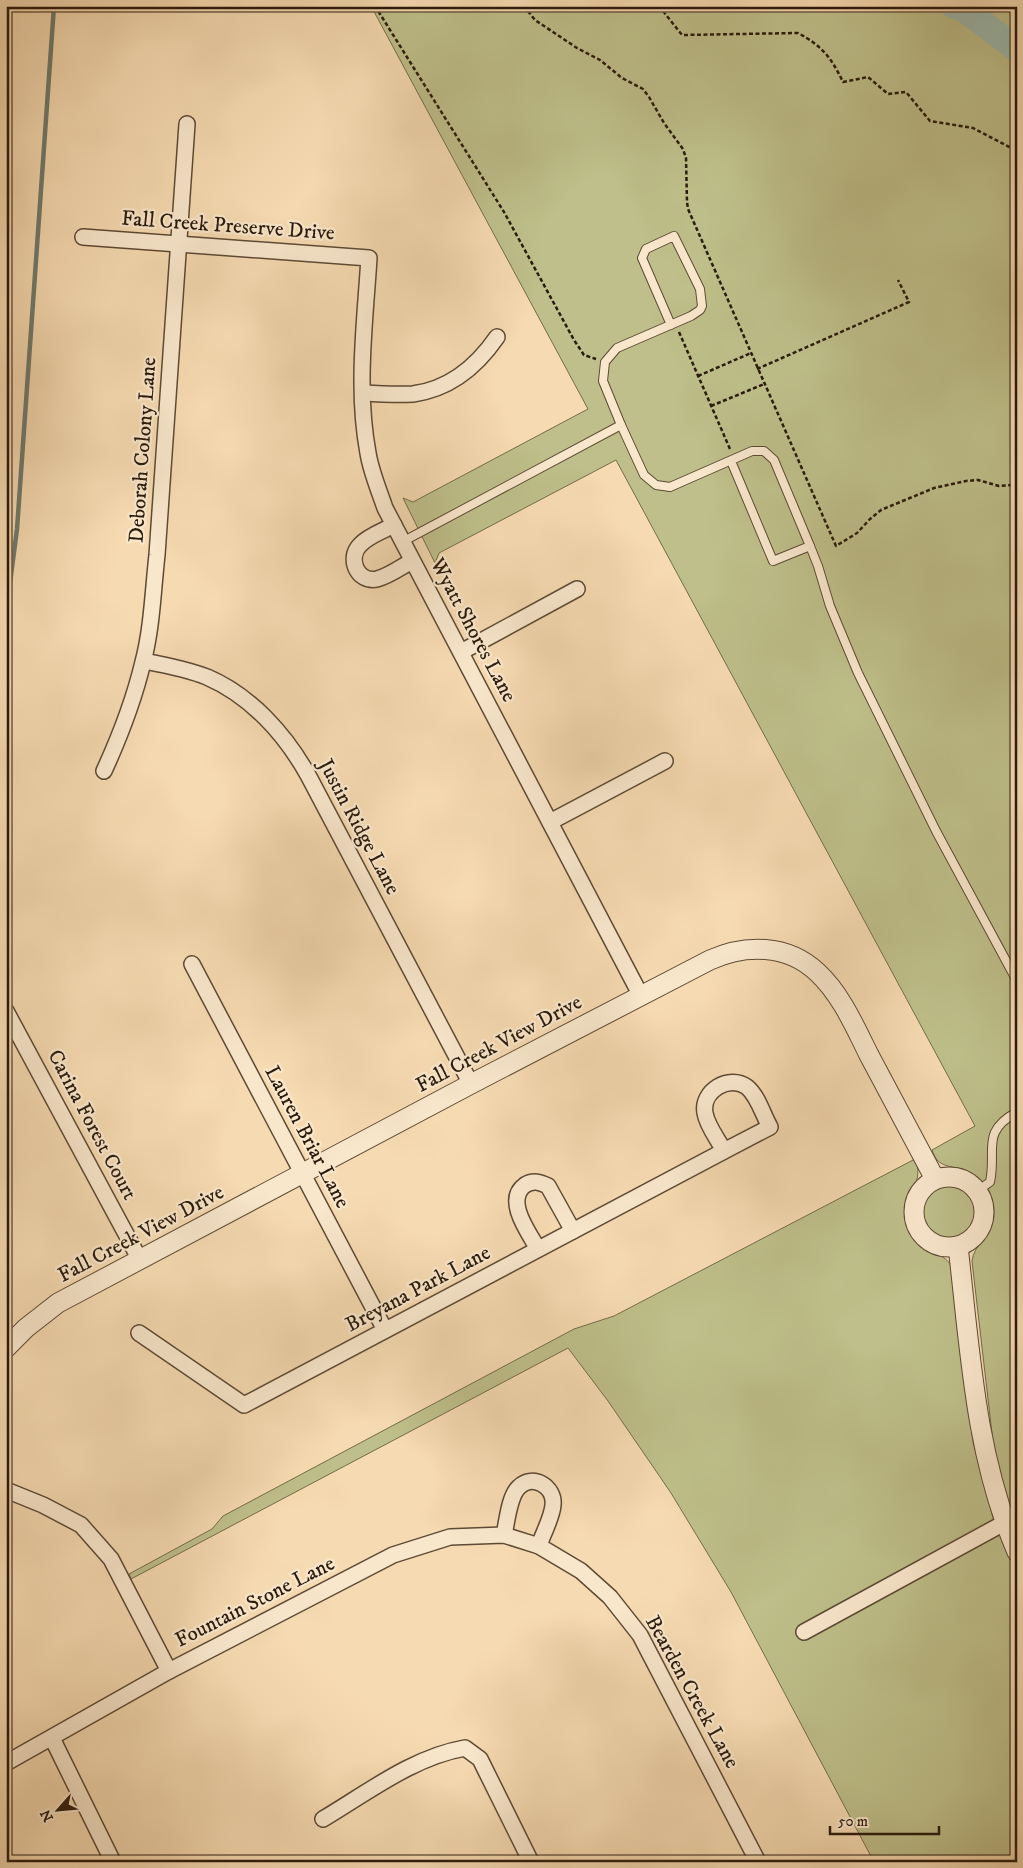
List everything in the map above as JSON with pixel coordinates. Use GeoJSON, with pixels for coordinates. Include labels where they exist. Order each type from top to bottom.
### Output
{"type":"FeatureCollection","features":[{"type":"Feature","properties":{"kind":"street","name":"Deborah Colony Lane"},"geometry":{"type":"LineString","coordinates":[[104,771],[129,710],[144,661],[157,555],[187,124]]}},
{"type":"Feature","properties":{"kind":"street","name":"Fall Creek Preserve Drive"},"geometry":{"type":"LineString","coordinates":[[83,237],[369,258]]}},
{"type":"Feature","properties":{"kind":"street","name":"Wyatt Shores Lane"},"geometry":{"type":"LineString","coordinates":[[369,258],[362,375],[363,393],[368,454],[385,508],[641,996]]}},
{"type":"Feature","properties":{"kind":"street"},"geometry":{"type":"LineString","coordinates":[[363,393],[413,394],[437,387],[476,364],[497,337]]}},
{"type":"Feature","properties":{"kind":"street"},"geometry":{"type":"LineString","coordinates":[[394,525],[358,546],[354,558],[357,572],[367,579],[374,580],[412,561]]}},
{"type":"Feature","properties":{"kind":"street"},"geometry":{"type":"LineString","coordinates":[[461,652],[578,589]]}},
{"type":"Feature","properties":{"kind":"street","name":"Justin Ridge Lane"},"geometry":{"type":"LineString","coordinates":[[144,661],[186,670],[225,687],[245,700],[284,738],[308,775],[471,1084]]}},
{"type":"Feature","properties":{"kind":"street"},"geometry":{"type":"LineString","coordinates":[[550,822],[665,761]]}},
{"type":"Feature","properties":{"kind":"street","name":"Fall Creek View Drive"},"geometry":{"type":"LineString","coordinates":[[6,1348],[26,1328],[58,1303],[471,1084],[710,960],[738,950],[753,948],[786,954],[803,962],[821,976],[847,1012],[935,1179]]}},
{"type":"Feature","properties":{"kind":"street","name":"Lauren Briar Lane"},"geometry":{"type":"LineString","coordinates":[[192,964],[385,1330]]}},
{"type":"Feature","properties":{"kind":"street","name":"Carina Forest Court"},"geometry":{"type":"LineString","coordinates":[[6,1011],[140,1260]]}},
{"type":"Feature","properties":{"kind":"street","name":"Breyana Park Lane"},"geometry":{"type":"LineString","coordinates":[[139,1333],[244,1405],[770,1127],[753,1094],[748,1088],[735,1082],[728,1082],[715,1088],[707,1098],[705,1105],[706,1118],[724,1151]]}},
{"type":"Feature","properties":{"kind":"street"},"geometry":{"type":"LineString","coordinates":[[946,1177],[958,1178],[968,1183],[977,1191],[982,1201],[984,1212],[982,1224],[972,1238],[958,1246],[946,1247],[935,1244],[925,1238],[918,1229],[914,1218],[914,1206],[918,1195],[925,1186],[935,1179],[946,1177]]}},
{"type":"Feature","properties":{"kind":"street"},"geometry":{"type":"LineString","coordinates":[[538,1249],[516,1205],[517,1194],[526,1185],[542,1182],[548,1186],[573,1231]]}},
{"type":"Feature","properties":{"kind":"street"},"geometry":{"type":"LineString","coordinates":[[958,1246],[976,1410],[989,1472],[1010,1519],[1017,1552]]}},
{"type":"Feature","properties":{"kind":"street"},"geometry":{"type":"LineString","coordinates":[[504,1535],[513,1495],[519,1486],[532,1481],[545,1484],[552,1495],[553,1506],[539,1546]]}},
{"type":"Feature","properties":{"kind":"street"},"geometry":{"type":"LineString","coordinates":[[6,1490],[43,1505],[81,1525],[111,1559],[169,1671]]}},
{"type":"Feature","properties":{"kind":"street"},"geometry":{"type":"LineString","coordinates":[[804,1632],[1010,1519]]}},
{"type":"Feature","properties":{"kind":"street","name":"Fountain Stone Lane"},"geometry":{"type":"LineString","coordinates":[[6,1763],[169,1671],[393,1555],[450,1537],[504,1535],[539,1546]]}},
{"type":"Feature","properties":{"kind":"street","name":"Bearden Creek Lane"},"geometry":{"type":"LineString","coordinates":[[539,1546],[581,1571],[610,1597],[640,1635],[758,1862]]}},
{"type":"Feature","properties":{"kind":"street"},"geometry":{"type":"LineString","coordinates":[[52,1738],[114,1862]]}},
{"type":"Feature","properties":{"kind":"street"},"geometry":{"type":"LineString","coordinates":[[324,1820],[403,1771],[446,1751],[465,1748],[480,1758],[531,1862]]}},
{"type":"Feature","properties":{"kind":"lane"},"geometry":{"type":"LineString","coordinates":[[673,325],[642,258],[646,249],[674,236],[700,289],[702,301],[700,310],[696,314],[673,325],[617,348],[605,362],[603,381],[621,426],[644,474],[656,485],[670,487],[752,451],[764,451],[774,460],[818,566],[830,606],[866,690],[936,831],[1017,981]]}},
{"type":"Feature","properties":{"kind":"lane"},"geometry":{"type":"LineString","coordinates":[[402,542],[621,426]]}},
{"type":"Feature","properties":{"kind":"lane"},"geometry":{"type":"LineString","coordinates":[[733,460],[773,561],[810,546]]}},
{"type":"Feature","properties":{"kind":"lane"},"geometry":{"type":"LineString","coordinates":[[977,1191],[990,1182],[993,1172],[991,1142],[996,1128],[1017,1112]]}},
{"type":"Feature","properties":{"kind":"path"},"geometry":{"type":"LineString","coordinates":[[375,6],[504,212],[574,340],[584,355],[605,362]]}},
{"type":"Feature","properties":{"kind":"path"},"geometry":{"type":"LineString","coordinates":[[524,6],[539,23],[600,60],[622,78],[643,90],[664,123],[679,142],[686,158],[688,209],[836,546],[857,533],[881,510],[934,488],[966,480],[978,480],[999,486],[1011,485],[1017,480]]}},
{"type":"Feature","properties":{"kind":"path"},"geometry":{"type":"LineString","coordinates":[[659,6],[682,35],[798,33],[812,40],[828,54],[843,82],[868,77],[888,94],[906,92],[930,121],[973,128],[1017,151]]}},
{"type":"Feature","properties":{"kind":"path"},"geometry":{"type":"LineString","coordinates":[[757,369],[909,302],[898,280]]}},
{"type":"Feature","properties":{"kind":"path"},"geometry":{"type":"LineString","coordinates":[[673,325],[698,376],[733,460]]}},
{"type":"Feature","properties":{"kind":"path"},"geometry":{"type":"LineString","coordinates":[[698,376],[751,353]]}},
{"type":"Feature","properties":{"kind":"path"},"geometry":{"type":"LineString","coordinates":[[711,406],[764,384]]}},
{"type":"Feature","properties":{"kind":"green space"},"geometry":{"type":"Polygon","coordinates":[[[371,6],[1017,6],[1017,1527],[1003,1487],[993,1442],[972,1261],[973,1255],[991,1227],[994,1213],[993,1205],[987,1189],[976,1177],[970,1172],[943,1164],[936,1159],[932,1150],[975,1126],[616,460],[439,553],[435,563],[403,498],[413,502],[588,409],[371,6]]]}},
{"type":"Feature","properties":{"kind":"green space"},"geometry":{"type":"Polygon","coordinates":[[[915,1159],[918,1169],[917,1177],[909,1201],[906,1218],[909,1229],[918,1243],[941,1256],[951,1265],[973,1442],[993,1518],[1017,1573],[1017,1862],[874,1862],[731,1592],[671,1493],[608,1401],[568,1348],[131,1579],[129,1574],[212,1529],[223,1516],[574,1329],[614,1316],[915,1159]]]}},
{"type":"Feature","properties":{"kind":"green space"},"geometry":{"type":"Polygon","coordinates":[[[944,1186],[954,1186],[968,1193],[975,1207],[975,1217],[968,1231],[954,1238],[944,1238],[934,1234],[927,1227],[923,1217],[923,1207],[927,1197],[934,1190],[944,1186]]]}},
{"type":"Feature","properties":{"kind":"waterway"},"geometry":{"type":"LineString","coordinates":[[6,614],[17,529],[54,6]]}},
{"type":"Feature","properties":{"kind":"waterway"},"geometry":{"type":"LineString","coordinates":[[954,6],[964,9],[1017,49]]}}]}
